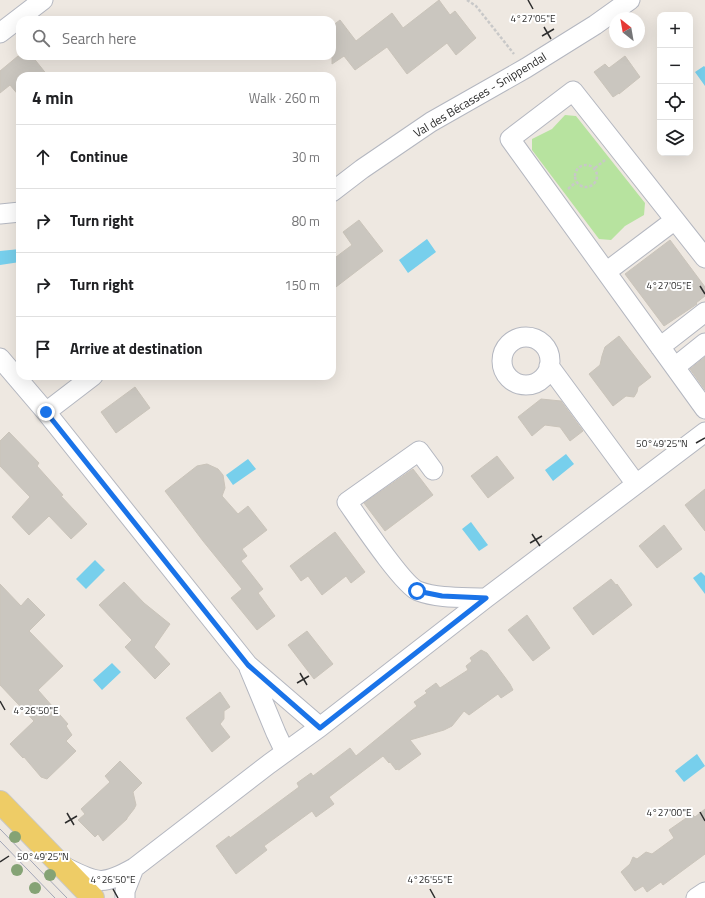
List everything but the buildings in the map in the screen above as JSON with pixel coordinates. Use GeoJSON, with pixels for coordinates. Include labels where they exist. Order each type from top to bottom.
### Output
{"type":"FeatureCollection","features":[{"type":"Feature","properties":{"kind":"main road"},"geometry":{"type":"LineString","coordinates":[[0,802],[93,898]]}},
{"type":"Feature","properties":{"kind":"street"},"geometry":{"type":"LineString","coordinates":[[22,16],[43,0]]}},
{"type":"Feature","properties":{"kind":"street","name":"Val des Bécasses - Snippendal"},"geometry":{"type":"LineString","coordinates":[[336,189],[362,169],[431,122],[526,68],[596,25],[630,0]]}},
{"type":"Feature","properties":{"kind":"street"},"geometry":{"type":"LineString","coordinates":[[0,33],[16,21]]}},
{"type":"Feature","properties":{"kind":"street"},"geometry":{"type":"LineString","coordinates":[[705,258],[573,91],[510,139],[705,409]]}},
{"type":"Feature","properties":{"kind":"street"},"geometry":{"type":"LineString","coordinates":[[0,214],[16,212]]}},
{"type":"Feature","properties":{"kind":"street"},"geometry":{"type":"LineString","coordinates":[[606,272],[675,220]]}},
{"type":"Feature","properties":{"kind":"street"},"geometry":{"type":"LineString","coordinates":[[660,347],[705,312]]}},
{"type":"Feature","properties":{"kind":"street"},"geometry":{"type":"LineString","coordinates":[[675,367],[705,343]]}},
{"type":"Feature","properties":{"kind":"street"},"geometry":{"type":"LineString","coordinates":[[0,358],[16,377]]}},
{"type":"Feature","properties":{"kind":"street"},"geometry":{"type":"LineString","coordinates":[[549,366],[636,484]]}},
{"type":"Feature","properties":{"kind":"street"},"geometry":{"type":"LineString","coordinates":[[19,380],[248,665],[320,728]]}},
{"type":"Feature","properties":{"kind":"street"},"geometry":{"type":"LineString","coordinates":[[46,412],[88,380]]}},
{"type":"Feature","properties":{"kind":"street"},"geometry":{"type":"LineString","coordinates":[[59,864],[87,879],[103,881],[118,877],[134,868],[285,752],[320,728],[486,598],[705,432]]}},
{"type":"Feature","properties":{"kind":"street"},"geometry":{"type":"LineString","coordinates":[[433,470],[419,451],[347,502],[404,581],[417,591],[442,596],[486,598]]}},
{"type":"Feature","properties":{"kind":"street"},"geometry":{"type":"LineString","coordinates":[[248,665],[285,752]]}},
{"type":"Feature","properties":{"kind":"street"},"geometry":{"type":"LineString","coordinates":[[125,898],[125,891],[134,868]]}},
{"type":"Feature","properties":{"kind":"street"},"geometry":{"type":"LineString","coordinates":[[696,898],[705,892]]}},
{"type":"Feature","properties":{"kind":"path"},"geometry":{"type":"LineString","coordinates":[[467,0],[476,6],[526,68]]}},
{"type":"Feature","properties":{"kind":"path"},"geometry":{"type":"LineString","coordinates":[[584,165],[590,165],[595,168],[598,176],[595,183],[588,188],[579,186],[575,177],[576,171],[579,167],[584,165]]}},
{"type":"Feature","properties":{"kind":"green space"},"geometry":{"type":"Polygon","coordinates":[[[565,115],[576,116],[645,203],[644,215],[625,226],[611,240],[599,239],[532,150],[532,139],[552,129],[565,115]]]}},
{"type":"Feature","properties":{"kind":"water"},"geometry":{"type":"Polygon","coordinates":[[[704,66],[705,67],[705,86],[695,72],[704,66]]]}},
{"type":"Feature","properties":{"kind":"water"},"geometry":{"type":"Polygon","coordinates":[[[427,239],[436,252],[408,273],[399,260],[427,239]]]}},
{"type":"Feature","properties":{"kind":"water"},"geometry":{"type":"Polygon","coordinates":[[[16,249],[16,263],[0,265],[0,251],[16,249]]]}},
{"type":"Feature","properties":{"kind":"water"},"geometry":{"type":"Polygon","coordinates":[[[566,454],[574,464],[553,481],[545,470],[566,454]]]}},
{"type":"Feature","properties":{"kind":"water"},"geometry":{"type":"Polygon","coordinates":[[[248,459],[256,469],[233,485],[226,475],[248,459]]]}},
{"type":"Feature","properties":{"kind":"water"},"geometry":{"type":"Polygon","coordinates":[[[471,522],[488,545],[479,551],[462,529],[471,522]]]}},
{"type":"Feature","properties":{"kind":"water"},"geometry":{"type":"Polygon","coordinates":[[[95,560],[105,570],[86,589],[76,579],[95,560]]]}},
{"type":"Feature","properties":{"kind":"water"},"geometry":{"type":"Polygon","coordinates":[[[701,572],[705,576],[705,594],[693,578],[701,572]]]}},
{"type":"Feature","properties":{"kind":"water"},"geometry":{"type":"Polygon","coordinates":[[[112,663],[121,672],[102,690],[93,680],[112,663]]]}},
{"type":"Feature","properties":{"kind":"water"},"geometry":{"type":"Polygon","coordinates":[[[697,754],[705,766],[684,782],[675,771],[697,754]]]}},
{"type":"Feature","properties":{"kind":"tram line"},"geometry":{"type":"LineString","coordinates":[[0,829],[67,898]]}},
{"type":"Feature","properties":{"kind":"tram line"},"geometry":{"type":"LineString","coordinates":[[0,841],[55,898]]}},
{"type":"Feature","properties":{"kind":"route"},"geometry":{"type":"LineString","coordinates":[[46,412],[248,665],[305,713],[320,728],[486,598],[442,596],[417,591]]}}]}
